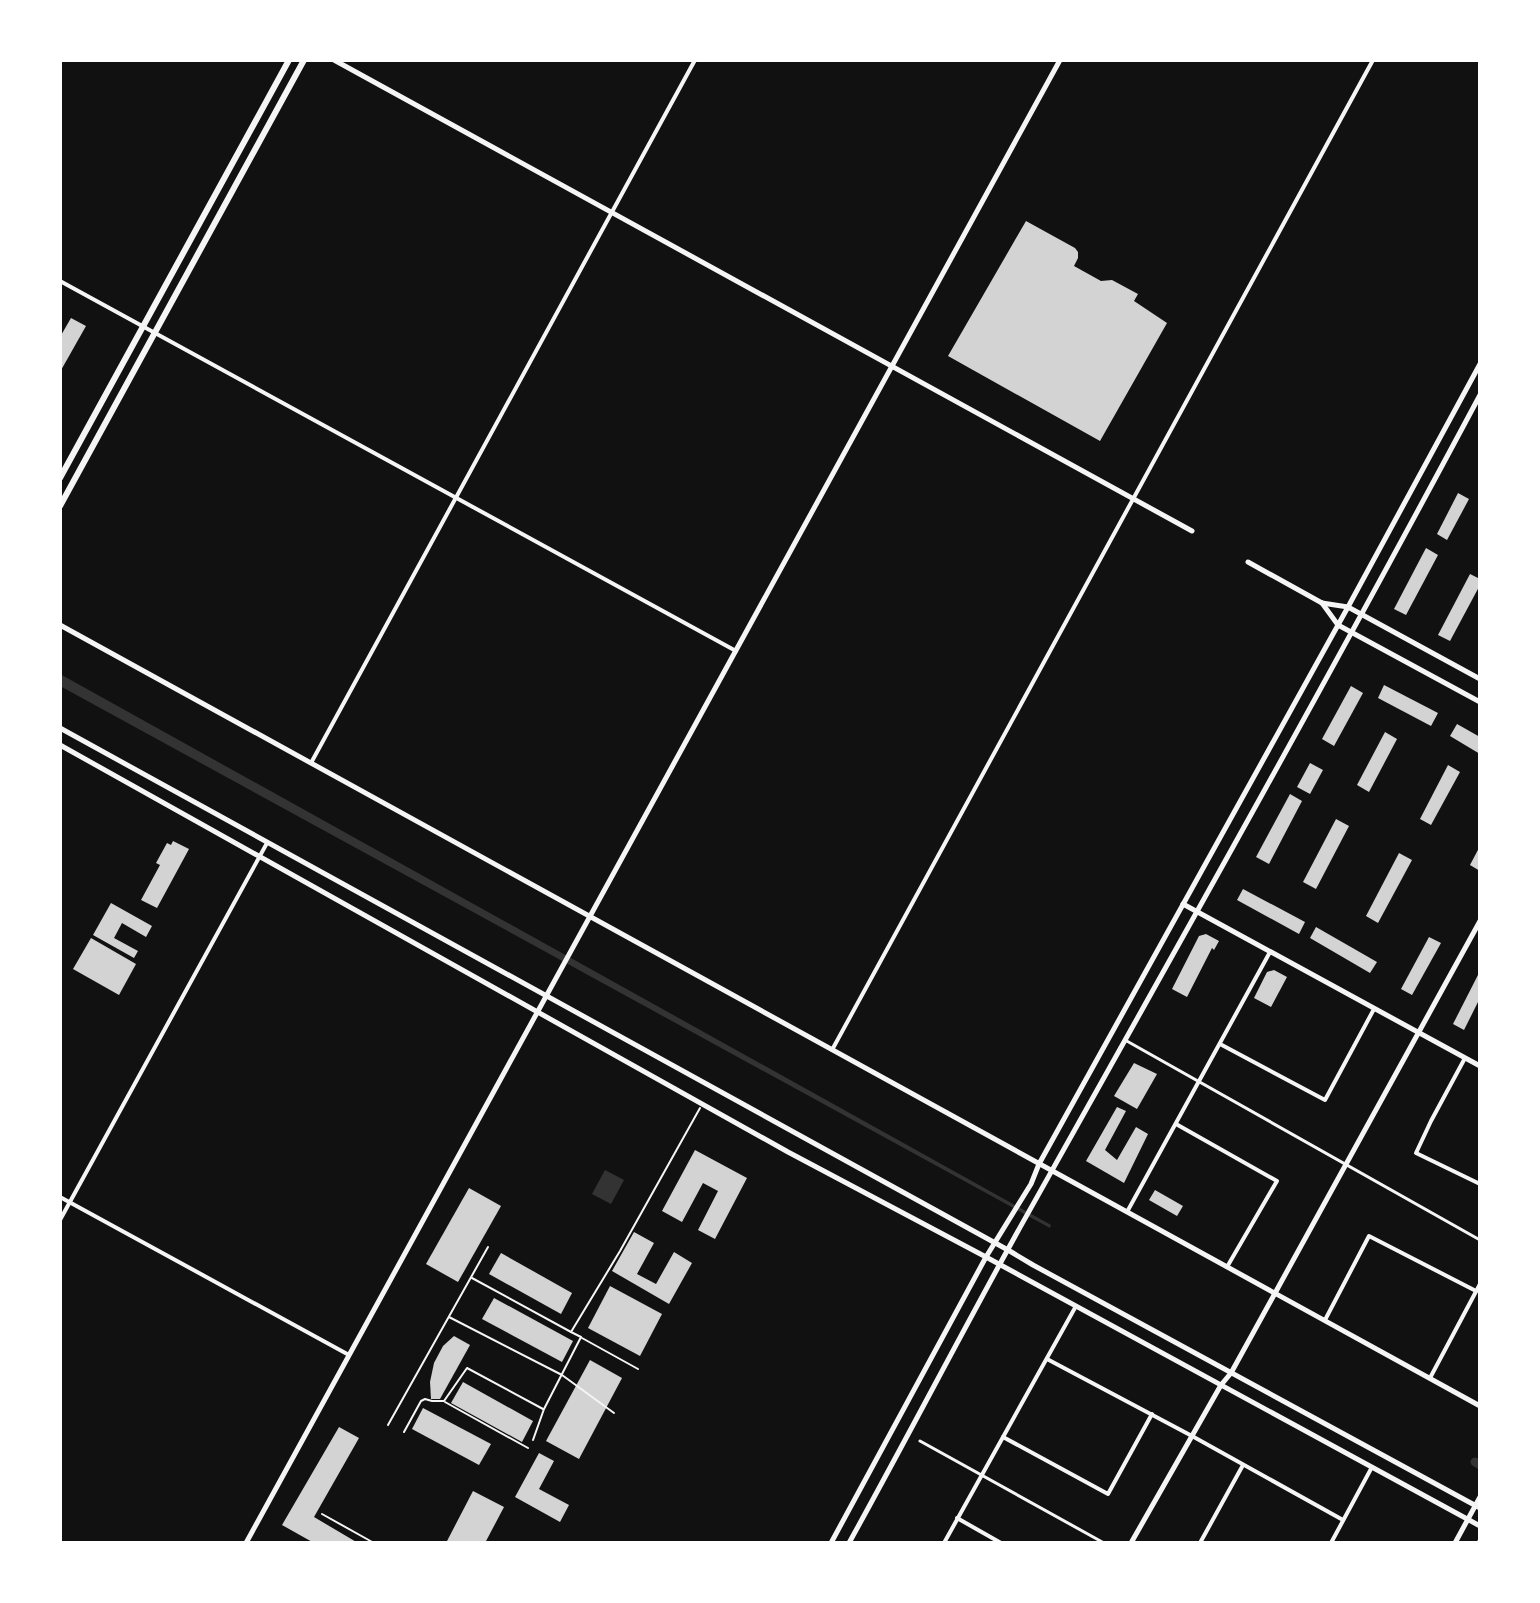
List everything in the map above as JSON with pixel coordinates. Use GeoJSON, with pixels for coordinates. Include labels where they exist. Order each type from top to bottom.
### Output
{"type":"FeatureCollection","features":[{"type":"Feature","properties":{"kind":"main road"},"geometry":{"type":"LineString","coordinates":[[60,478],[289,60]]}},
{"type":"Feature","properties":{"kind":"main road"},"geometry":{"type":"LineString","coordinates":[[60,506],[304,60]]}},
{"type":"Feature","properties":{"kind":"street"},"geometry":{"type":"LineString","coordinates":[[334,60],[1192,531]]}},
{"type":"Feature","properties":{"kind":"street"},"geometry":{"type":"LineString","coordinates":[[311,763],[695,60]]}},
{"type":"Feature","properties":{"kind":"street"},"geometry":{"type":"LineString","coordinates":[[246,1543],[1060,60]]}},
{"type":"Feature","properties":{"kind":"street"},"geometry":{"type":"LineString","coordinates":[[832,1050],[1373,60]]}},
{"type":"Feature","properties":{"kind":"street"},"geometry":{"type":"LineString","coordinates":[[60,281],[736,651]]}},
{"type":"Feature","properties":{"kind":"street"},"geometry":{"type":"LineString","coordinates":[[831,1543],[1480,364]]}},
{"type":"Feature","properties":{"kind":"street"},"geometry":{"type":"LineString","coordinates":[[849,1543],[1019,1230],[1352,633],[1480,395]]}},
{"type":"Feature","properties":{"kind":"street"},"geometry":{"type":"LineString","coordinates":[[1248,562],[1322,603],[1348,607],[1362,614],[1480,679]]}},
{"type":"Feature","properties":{"kind":"street"},"geometry":{"type":"LineString","coordinates":[[1322,603],[1338,625],[1480,702]]}},
{"type":"Feature","properties":{"kind":"street"},"geometry":{"type":"LineString","coordinates":[[60,625],[1480,1406]]}},
{"type":"Feature","properties":{"kind":"street"},"geometry":{"type":"LineString","coordinates":[[60,728],[1478,1507]]}},
{"type":"Feature","properties":{"kind":"street"},"geometry":{"type":"LineString","coordinates":[[60,745],[788,1152],[1480,1526]]}},
{"type":"Feature","properties":{"kind":"street"},"geometry":{"type":"LineString","coordinates":[[60,1220],[267,843]]}},
{"type":"Feature","properties":{"kind":"street"},"geometry":{"type":"LineString","coordinates":[[1183,904],[1480,1066]]}},
{"type":"Feature","properties":{"kind":"street"},"geometry":{"type":"LineString","coordinates":[[1131,1543],[1221,1385],[1231,1373],[1480,921]]}},
{"type":"Feature","properties":{"kind":"street"},"geometry":{"type":"LineString","coordinates":[[1127,1212],[1270,952]]}},
{"type":"Feature","properties":{"kind":"street"},"geometry":{"type":"LineString","coordinates":[[1220,1044],[1325,1100],[1374,1009]]}},
{"type":"Feature","properties":{"kind":"street"},"geometry":{"type":"LineString","coordinates":[[1125,1040],[1480,1240]]}},
{"type":"Feature","properties":{"kind":"street"},"geometry":{"type":"LineString","coordinates":[[1465,1058],[1416,1153],[1480,1184]]}},
{"type":"Feature","properties":{"kind":"street"},"geometry":{"type":"LineString","coordinates":[[1176,1124],[1277,1181],[1227,1267]]}},
{"type":"Feature","properties":{"kind":"street"},"geometry":{"type":"LineString","coordinates":[[60,1197],[349,1355]]}},
{"type":"Feature","properties":{"kind":"street"},"geometry":{"type":"LineString","coordinates":[[1325,1320],[1369,1236],[1476,1291]]}},
{"type":"Feature","properties":{"kind":"street"},"geometry":{"type":"LineString","coordinates":[[1430,1378],[1480,1284]]}},
{"type":"Feature","properties":{"kind":"street"},"geometry":{"type":"LineString","coordinates":[[944,1543],[1076,1306]]}},
{"type":"Feature","properties":{"kind":"street"},"geometry":{"type":"LineString","coordinates":[[1047,1359],[1343,1520]]}},
{"type":"Feature","properties":{"kind":"street"},"geometry":{"type":"LineString","coordinates":[[1003,1437],[1108,1494],[1152,1414]]}},
{"type":"Feature","properties":{"kind":"street"},"geometry":{"type":"LineString","coordinates":[[920,1441],[1104,1543]]}},
{"type":"Feature","properties":{"kind":"street"},"geometry":{"type":"LineString","coordinates":[[1200,1543],[1243,1465]]}},
{"type":"Feature","properties":{"kind":"street"},"geometry":{"type":"LineString","coordinates":[[1331,1543],[1372,1467]]}},
{"type":"Feature","properties":{"kind":"street"},"geometry":{"type":"LineString","coordinates":[[1455,1543],[1478,1507],[1480,1497]]}},
{"type":"Feature","properties":{"kind":"street"},"geometry":{"type":"LineString","coordinates":[[957,1518],[1001,1543]]}},
{"type":"Feature","properties":{"kind":"lane"},"geometry":{"type":"LineString","coordinates":[[571,1332],[700,1108]]}},
{"type":"Feature","properties":{"kind":"lane"},"geometry":{"type":"LineString","coordinates":[[388,1425],[488,1247]]}},
{"type":"Feature","properties":{"kind":"lane"},"geometry":{"type":"LineString","coordinates":[[471,1278],[638,1369]]}},
{"type":"Feature","properties":{"kind":"lane"},"geometry":{"type":"LineString","coordinates":[[448,1317],[562,1375],[614,1413]]}},
{"type":"Feature","properties":{"kind":"lane"},"geometry":{"type":"LineString","coordinates":[[533,1440],[544,1409],[581,1337]]}},
{"type":"Feature","properties":{"kind":"lane"},"geometry":{"type":"LineString","coordinates":[[444,1401],[467,1368],[544,1409]]}},
{"type":"Feature","properties":{"kind":"lane"},"geometry":{"type":"LineString","coordinates":[[404,1432],[421,1401],[444,1401],[528,1448]]}},
{"type":"Feature","properties":{"kind":"lane"},"geometry":{"type":"LineString","coordinates":[[322,1514],[374,1543]]}},
{"type":"Feature","properties":{"kind":"shaded area"},"geometry":{"type":"Polygon","coordinates":[[[60,674],[1051,1225],[1050,1228],[60,686],[60,674]]]}},
{"type":"Feature","properties":{"kind":"shaded area"},"geometry":{"type":"Polygon","coordinates":[[[605,1170],[624,1180],[611,1204],[592,1194],[605,1170]]]}},
{"type":"Feature","properties":{"kind":"building"},"geometry":{"type":"Polygon","coordinates":[[[1026,221],[1075,248],[1078,258],[1074,266],[1101,281],[1112,280],[1138,294],[1134,301],[1167,323],[1100,441],[948,356],[1026,221]]]}},
{"type":"Feature","properties":{"kind":"building"},"geometry":{"type":"Polygon","coordinates":[[[71,318],[86,326],[60,372],[60,337],[71,318]]]}},
{"type":"Feature","properties":{"kind":"building"},"geometry":{"type":"Polygon","coordinates":[[[1458,493],[1469,499],[1447,540],[1437,534],[1458,493]]]}},
{"type":"Feature","properties":{"kind":"building"},"geometry":{"type":"Polygon","coordinates":[[[1426,548],[1438,555],[1406,615],[1394,609],[1426,548]]]}},
{"type":"Feature","properties":{"kind":"building"},"geometry":{"type":"Polygon","coordinates":[[[1470,574],[1480,579],[1480,585],[1450,641],[1438,635],[1470,574]]]}},
{"type":"Feature","properties":{"kind":"building"},"geometry":{"type":"Polygon","coordinates":[[[1384,685],[1438,713],[1431,726],[1378,698],[1384,685]]]}},
{"type":"Feature","properties":{"kind":"building"},"geometry":{"type":"Polygon","coordinates":[[[1351,686],[1363,693],[1334,746],[1322,739],[1351,686]]]}},
{"type":"Feature","properties":{"kind":"building"},"geometry":{"type":"Polygon","coordinates":[[[1457,724],[1480,737],[1480,754],[1450,736],[1457,724]]]}},
{"type":"Feature","properties":{"kind":"building"},"geometry":{"type":"Polygon","coordinates":[[[1385,732],[1397,739],[1369,792],[1357,785],[1385,732]]]}},
{"type":"Feature","properties":{"kind":"building"},"geometry":{"type":"Polygon","coordinates":[[[1310,763],[1323,770],[1310,794],[1297,787],[1310,763]]]}},
{"type":"Feature","properties":{"kind":"building"},"geometry":{"type":"Polygon","coordinates":[[[1448,765],[1460,772],[1431,825],[1420,819],[1448,765]]]}},
{"type":"Feature","properties":{"kind":"building"},"geometry":{"type":"Polygon","coordinates":[[[1290,794],[1302,801],[1269,864],[1256,857],[1290,794]]]}},
{"type":"Feature","properties":{"kind":"building"},"geometry":{"type":"Polygon","coordinates":[[[1336,819],[1349,826],[1316,889],[1303,882],[1336,819]]]}},
{"type":"Feature","properties":{"kind":"building"},"geometry":{"type":"Polygon","coordinates":[[[173,841],[189,849],[157,908],[141,900],[160,865],[156,863],[167,843],[171,845],[173,841]]]}},
{"type":"Feature","properties":{"kind":"building"},"geometry":{"type":"Polygon","coordinates":[[[1480,846],[1480,871],[1470,865],[1480,846]]]}},
{"type":"Feature","properties":{"kind":"building"},"geometry":{"type":"Polygon","coordinates":[[[1399,853],[1412,860],[1378,923],[1366,916],[1399,853]]]}},
{"type":"Feature","properties":{"kind":"building"},"geometry":{"type":"Polygon","coordinates":[[[1243,889],[1305,922],[1299,934],[1237,900],[1243,889]]]}},
{"type":"Feature","properties":{"kind":"building"},"geometry":{"type":"Polygon","coordinates":[[[111,903],[152,926],[146,937],[122,923],[114,938],[138,951],[134,958],[93,935],[111,903]]]}},
{"type":"Feature","properties":{"kind":"building"},"geometry":{"type":"Polygon","coordinates":[[[1316,927],[1377,962],[1370,973],[1310,938],[1316,927]]]}},
{"type":"Feature","properties":{"kind":"building"},"geometry":{"type":"Polygon","coordinates":[[[1206,934],[1219,941],[1214,950],[1212,948],[1187,997],[1172,989],[1199,936],[1206,934]]]}},
{"type":"Feature","properties":{"kind":"building"},"geometry":{"type":"Polygon","coordinates":[[[1429,937],[1441,943],[1412,995],[1401,989],[1429,937]]]}},
{"type":"Feature","properties":{"kind":"building"},"geometry":{"type":"Polygon","coordinates":[[[91,938],[136,964],[119,995],[73,969],[91,938]]]}},
{"type":"Feature","properties":{"kind":"building"},"geometry":{"type":"Polygon","coordinates":[[[1274,970],[1287,977],[1271,1007],[1254,998],[1267,972],[1274,970]]]}},
{"type":"Feature","properties":{"kind":"building"},"geometry":{"type":"Polygon","coordinates":[[[1480,971],[1480,998],[1464,1030],[1453,1024],[1480,971]]]}},
{"type":"Feature","properties":{"kind":"building"},"geometry":{"type":"Polygon","coordinates":[[[1134,1063],[1157,1074],[1137,1109],[1114,1096],[1134,1063]]]}},
{"type":"Feature","properties":{"kind":"building"},"geometry":{"type":"Polygon","coordinates":[[[1117,1107],[1126,1111],[1105,1150],[1117,1160],[1136,1127],[1148,1134],[1124,1183],[1086,1161],[1117,1107]]]}},
{"type":"Feature","properties":{"kind":"building"},"geometry":{"type":"Polygon","coordinates":[[[695,1150],[747,1178],[715,1239],[698,1230],[718,1191],[703,1183],[682,1222],[662,1211],[695,1150]]]}},
{"type":"Feature","properties":{"kind":"building"},"geometry":{"type":"Polygon","coordinates":[[[469,1188],[501,1206],[458,1282],[426,1264],[469,1188]]]}},
{"type":"Feature","properties":{"kind":"building"},"geometry":{"type":"Polygon","coordinates":[[[1155,1190],[1183,1206],[1177,1216],[1149,1200],[1155,1190]]]}},
{"type":"Feature","properties":{"kind":"building"},"geometry":{"type":"Polygon","coordinates":[[[634,1232],[654,1243],[637,1274],[656,1284],[674,1252],[692,1263],[669,1304],[612,1271],[634,1232]]]}},
{"type":"Feature","properties":{"kind":"building"},"geometry":{"type":"Polygon","coordinates":[[[501,1253],[572,1293],[561,1314],[489,1274],[501,1253]]]}},
{"type":"Feature","properties":{"kind":"building"},"geometry":{"type":"Polygon","coordinates":[[[610,1286],[662,1314],[640,1356],[588,1328],[610,1286]]]}},
{"type":"Feature","properties":{"kind":"building"},"geometry":{"type":"Polygon","coordinates":[[[494,1298],[573,1341],[562,1362],[482,1319],[494,1298]]]}},
{"type":"Feature","properties":{"kind":"building"},"geometry":{"type":"Polygon","coordinates":[[[454,1336],[470,1345],[440,1399],[431,1399],[430,1382],[434,1363],[443,1346],[454,1336]]]}},
{"type":"Feature","properties":{"kind":"building"},"geometry":{"type":"Polygon","coordinates":[[[590,1360],[622,1378],[579,1459],[546,1441],[590,1360]]]}},
{"type":"Feature","properties":{"kind":"building"},"geometry":{"type":"Polygon","coordinates":[[[463,1382],[533,1421],[522,1442],[451,1403],[463,1382]]]}},
{"type":"Feature","properties":{"kind":"building"},"geometry":{"type":"Polygon","coordinates":[[[423,1408],[491,1444],[479,1465],[412,1429],[423,1408]]]}},
{"type":"Feature","properties":{"kind":"building"},"geometry":{"type":"Polygon","coordinates":[[[339,1427],[359,1438],[314,1517],[358,1543],[314,1543],[282,1525],[339,1427]]]}},
{"type":"Feature","properties":{"kind":"building"},"geometry":{"type":"Polygon","coordinates":[[[539,1453],[554,1461],[539,1489],[569,1505],[560,1522],[515,1497],[539,1453]]]}},
{"type":"Feature","properties":{"kind":"building"},"geometry":{"type":"Polygon","coordinates":[[[473,1491],[504,1507],[485,1543],[446,1543],[473,1491]]]}},
{"type":"Feature","properties":{"kind":"waterway"},"geometry":{"type":"LineString","coordinates":[[1475,1462],[1480,1465]]}}]}
